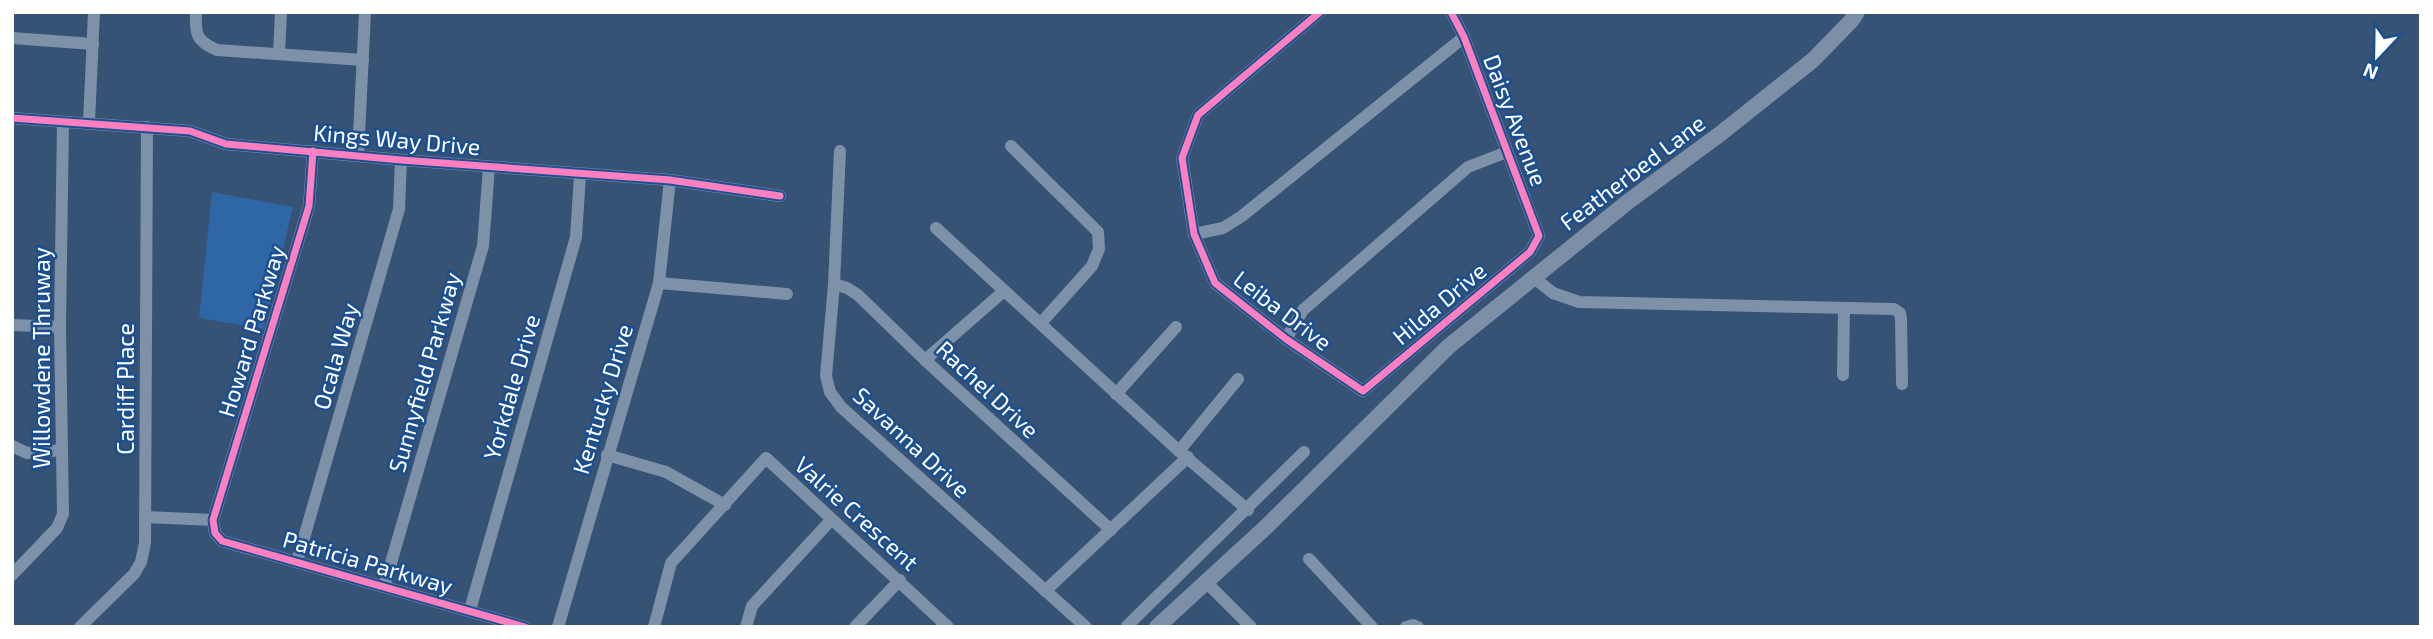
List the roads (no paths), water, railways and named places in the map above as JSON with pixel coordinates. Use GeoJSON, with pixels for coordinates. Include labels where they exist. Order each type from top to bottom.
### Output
{"type":"FeatureCollection","features":[{"type":"Feature","properties":{"kind":"main road","name":"Featherbed Lane"},"geometry":{"type":"LineString","coordinates":[[1157,627],[1266,527],[1449,346],[1533,277],[1813,60],[1852,21],[1857,12]]}},
{"type":"Feature","properties":{"kind":"street"},"geometry":{"type":"LineString","coordinates":[[89,122],[94,12]]}},
{"type":"Feature","properties":{"kind":"street"},"geometry":{"type":"LineString","coordinates":[[196,12],[195,32],[203,44],[217,50],[363,60]]}},
{"type":"Feature","properties":{"kind":"street"},"geometry":{"type":"LineString","coordinates":[[279,53],[281,12]]}},
{"type":"Feature","properties":{"kind":"street"},"geometry":{"type":"LineString","coordinates":[[358,155],[365,12]]}},
{"type":"Feature","properties":{"kind":"street","name":"Leiba Drive"},"geometry":{"type":"LineString","coordinates":[[1320,12],[1198,116],[1182,158],[1194,234],[1215,283],[1286,339],[1363,391]]}},
{"type":"Feature","properties":{"kind":"street","name":"Daisy Avenue"},"geometry":{"type":"LineString","coordinates":[[1451,12],[1464,37],[1536,225],[1539,236],[1537,243]]}},
{"type":"Feature","properties":{"kind":"street"},"geometry":{"type":"LineString","coordinates":[[1194,234],[1223,228],[1242,216],[1464,37]]}},
{"type":"Feature","properties":{"kind":"street"},"geometry":{"type":"LineString","coordinates":[[12,38],[93,44]]}},
{"type":"Feature","properties":{"kind":"street","name":"Kings Way Drive"},"geometry":{"type":"LineString","coordinates":[[12,118],[190,131],[226,144],[670,180],[780,195]]}},
{"type":"Feature","properties":{"kind":"street","name":"Willowdene Thruway"},"geometry":{"type":"LineString","coordinates":[[15,567],[57,528],[63,514],[60,327],[63,122]]}},
{"type":"Feature","properties":{"kind":"street","name":"Cardiff Place"},"geometry":{"type":"LineString","coordinates":[[80,627],[134,574],[142,562],[145,543],[147,127]]}},
{"type":"Feature","properties":{"kind":"street"},"geometry":{"type":"LineString","coordinates":[[1011,146],[1098,232],[1099,250],[1092,266],[1041,323]]}},
{"type":"Feature","properties":{"kind":"street","name":"Howard Parkway"},"geometry":{"type":"LineString","coordinates":[[213,520],[309,205],[313,151]]}},
{"type":"Feature","properties":{"kind":"street","name":"Savanna Drive"},"geometry":{"type":"LineString","coordinates":[[840,151],[834,284],[826,376],[830,392],[841,407],[1086,627]]}},
{"type":"Feature","properties":{"kind":"street"},"geometry":{"type":"LineString","coordinates":[[1286,339],[1303,310],[1468,167],[1507,152]]}},
{"type":"Feature","properties":{"kind":"street","name":"Ocala Way"},"geometry":{"type":"LineString","coordinates":[[297,562],[399,209],[401,160]]}},
{"type":"Feature","properties":{"kind":"street","name":"Sunnyfield Parkway"},"geometry":{"type":"LineString","coordinates":[[384,587],[483,246],[489,167]]}},
{"type":"Feature","properties":{"kind":"street","name":"Yorkdale Drive"},"geometry":{"type":"LineString","coordinates":[[470,610],[576,237],[580,174]]}},
{"type":"Feature","properties":{"kind":"street","name":"Kentucky Drive"},"geometry":{"type":"LineString","coordinates":[[558,627],[659,282],[670,180]]}},
{"type":"Feature","properties":{"kind":"street"},"geometry":{"type":"LineString","coordinates":[[936,228],[1116,394],[1248,510]]}},
{"type":"Feature","properties":{"kind":"street","name":"Hilda Drive"},"geometry":{"type":"LineString","coordinates":[[1363,391],[1530,252],[1537,243]]}},
{"type":"Feature","properties":{"kind":"street"},"geometry":{"type":"LineString","coordinates":[[1533,277],[1553,293],[1579,302],[1894,309],[1900,313],[1902,384]]}},
{"type":"Feature","properties":{"kind":"street"},"geometry":{"type":"LineString","coordinates":[[659,282],[787,294]]}},
{"type":"Feature","properties":{"kind":"street","name":"Rachel Drive"},"geometry":{"type":"LineString","coordinates":[[834,284],[858,295],[1111,530]]}},
{"type":"Feature","properties":{"kind":"street"},"geometry":{"type":"LineString","coordinates":[[925,360],[1004,291]]}},
{"type":"Feature","properties":{"kind":"street"},"geometry":{"type":"LineString","coordinates":[[1843,374],[1844,308]]}},
{"type":"Feature","properties":{"kind":"street"},"geometry":{"type":"LineString","coordinates":[[1460,311],[1471,328]]}},
{"type":"Feature","properties":{"kind":"street"},"geometry":{"type":"LineString","coordinates":[[12,325],[60,327]]}},
{"type":"Feature","properties":{"kind":"street"},"geometry":{"type":"LineString","coordinates":[[1116,394],[1176,327]]}},
{"type":"Feature","properties":{"kind":"street"},"geometry":{"type":"LineString","coordinates":[[1045,592],[1111,530],[1183,454],[1238,379]]}},
{"type":"Feature","properties":{"kind":"street"},"geometry":{"type":"LineString","coordinates":[[12,446],[27,453],[62,450]]}},
{"type":"Feature","properties":{"kind":"street"},"geometry":{"type":"LineString","coordinates":[[1127,626],[1248,510],[1304,452]]}},
{"type":"Feature","properties":{"kind":"street"},"geometry":{"type":"LineString","coordinates":[[607,454],[666,471],[724,505]]}},
{"type":"Feature","properties":{"kind":"street","name":"Valrie Crescent"},"geometry":{"type":"LineString","coordinates":[[654,627],[671,563],[766,458],[948,627]]}},
{"type":"Feature","properties":{"kind":"street"},"geometry":{"type":"LineString","coordinates":[[145,517],[213,520]]}},
{"type":"Feature","properties":{"kind":"street","name":"Patricia Parkway"},"geometry":{"type":"LineString","coordinates":[[213,520],[215,533],[222,541],[525,627]]}},
{"type":"Feature","properties":{"kind":"street"},"geometry":{"type":"LineString","coordinates":[[746,627],[752,606],[831,520]]}},
{"type":"Feature","properties":{"kind":"street"},"geometry":{"type":"LineString","coordinates":[[1309,559],[1373,627]]}},
{"type":"Feature","properties":{"kind":"street"},"geometry":{"type":"LineString","coordinates":[[855,627],[900,580]]}},
{"type":"Feature","properties":{"kind":"street"},"geometry":{"type":"LineString","coordinates":[[1206,582],[1251,627]]}},
{"type":"Feature","properties":{"kind":"street"},"geometry":{"type":"LineString","coordinates":[[1406,627],[1418,627]]}}]}
